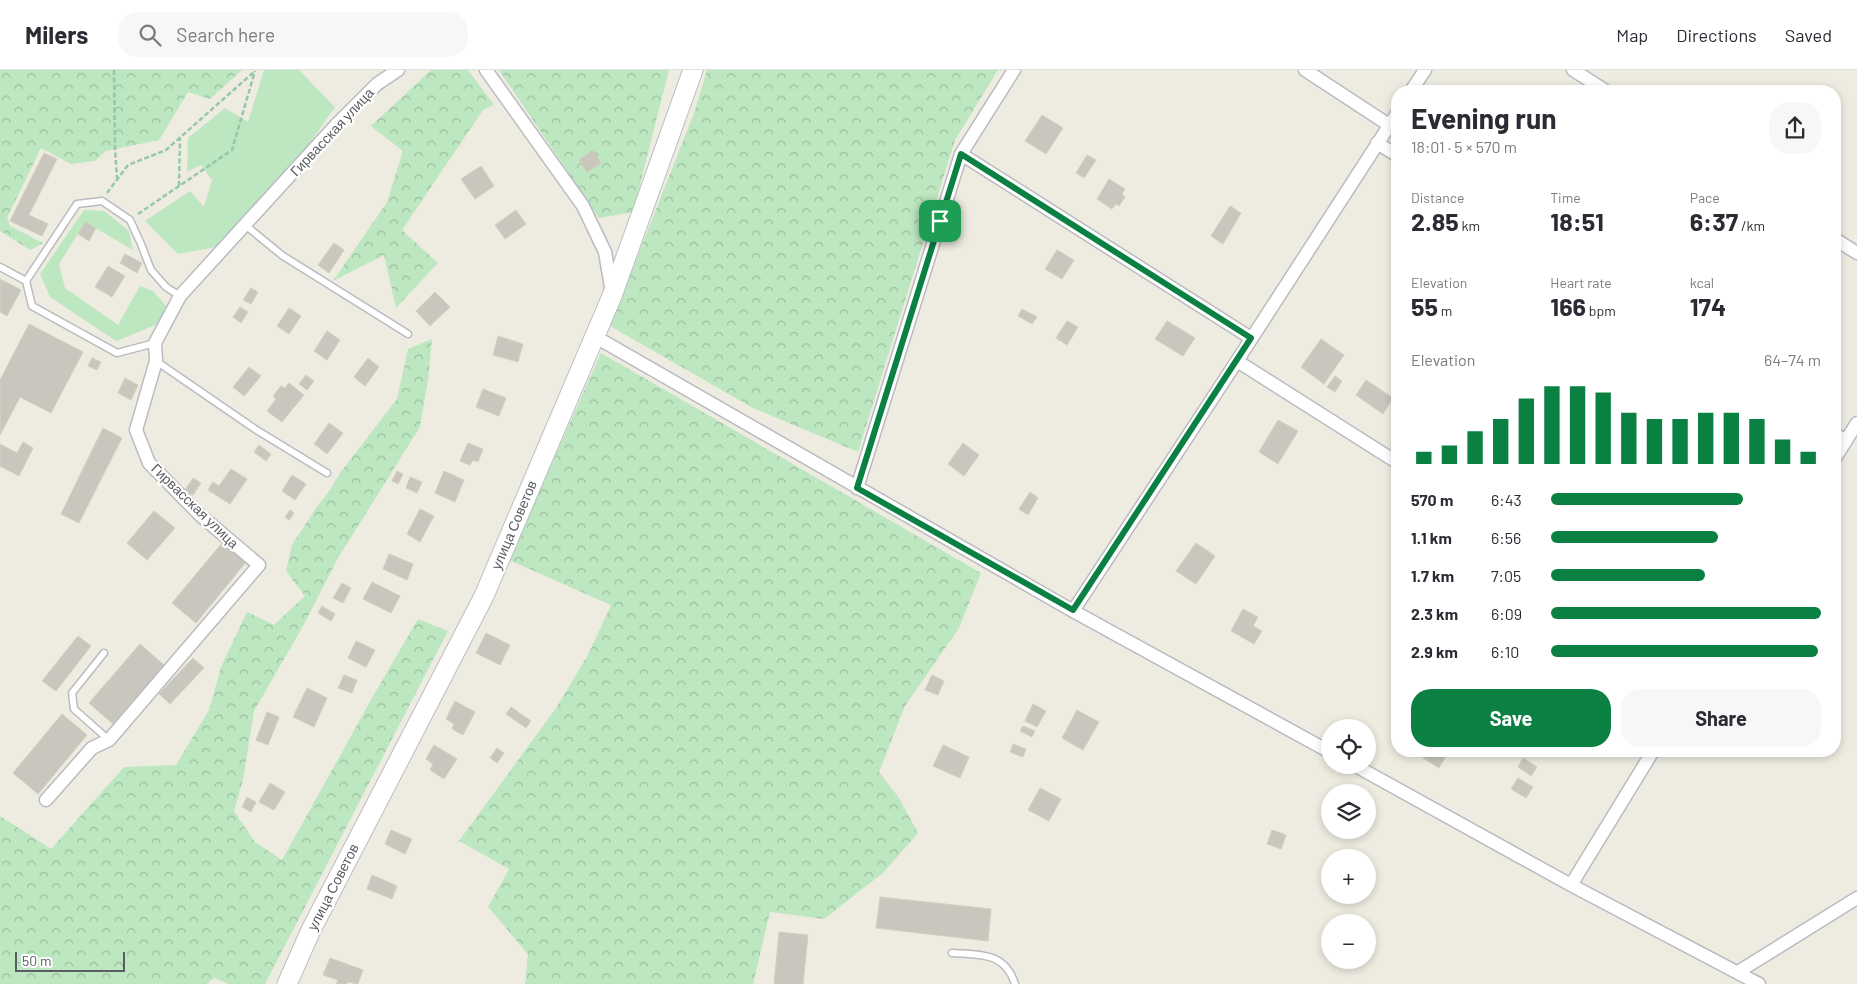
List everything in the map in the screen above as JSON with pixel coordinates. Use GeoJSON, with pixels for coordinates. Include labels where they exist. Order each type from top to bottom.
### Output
{"type":"FeatureCollection","features":[{"type":"Feature","properties":{"kind":"main road","name":"улица Советов"},"geometry":{"type":"LineString","coordinates":[[287,984],[311,930],[484,596],[612,296],[693,70]]}},
{"type":"Feature","properties":{"kind":"street","name":"Гирвасская улица"},"geometry":{"type":"LineString","coordinates":[[46,800],[92,748],[109,740],[259,565],[200,515],[149,463],[136,430],[156,361],[155,343],[180,296],[336,125],[377,84],[398,70]]}},
{"type":"Feature","properties":{"kind":"street"},"geometry":{"type":"LineString","coordinates":[[486,70],[583,206],[605,252],[612,296]]}},
{"type":"Feature","properties":{"kind":"street"},"geometry":{"type":"LineString","coordinates":[[857,488],[961,154],[1014,70]]}},
{"type":"Feature","properties":{"kind":"street"},"geometry":{"type":"LineString","coordinates":[[1305,70],[1389,125]]}},
{"type":"Feature","properties":{"kind":"street"},"geometry":{"type":"LineString","coordinates":[[1415,85],[1425,70]]}},
{"type":"Feature","properties":{"kind":"street"},"geometry":{"type":"LineString","coordinates":[[1573,70],[1597,85]]}},
{"type":"Feature","properties":{"kind":"street"},"geometry":{"type":"LineString","coordinates":[[1073,610],[1391,122]]}},
{"type":"Feature","properties":{"kind":"street"},"geometry":{"type":"LineString","coordinates":[[1377,143],[1391,152]]}},
{"type":"Feature","properties":{"kind":"street"},"geometry":{"type":"LineString","coordinates":[[961,154],[1251,338]]}},
{"type":"Feature","properties":{"kind":"street"},"geometry":{"type":"LineString","coordinates":[[1841,243],[1857,253]]}},
{"type":"Feature","properties":{"kind":"street"},"geometry":{"type":"LineString","coordinates":[[594,336],[857,488],[1321,747]]}},
{"type":"Feature","properties":{"kind":"street"},"geometry":{"type":"LineString","coordinates":[[1237,361],[1391,459]]}},
{"type":"Feature","properties":{"kind":"street"},"geometry":{"type":"LineString","coordinates":[[1841,436],[1857,423]]}},
{"type":"Feature","properties":{"kind":"street"},"geometry":{"type":"LineString","coordinates":[[1571,885],[1649,757]]}},
{"type":"Feature","properties":{"kind":"street"},"geometry":{"type":"LineString","coordinates":[[1370,774],[1742,978],[1759,984]]}},
{"type":"Feature","properties":{"kind":"street"},"geometry":{"type":"LineString","coordinates":[[1742,978],[1857,898]]}},
{"type":"Feature","properties":{"kind":"lane"},"geometry":{"type":"LineString","coordinates":[[155,343],[118,353],[32,306],[26,281],[77,204],[102,201],[130,220],[150,270],[166,287],[180,296]]}},
{"type":"Feature","properties":{"kind":"lane"},"geometry":{"type":"LineString","coordinates":[[245,225],[283,256],[408,334]]}},
{"type":"Feature","properties":{"kind":"lane"},"geometry":{"type":"LineString","coordinates":[[0,268],[26,281]]}},
{"type":"Feature","properties":{"kind":"lane"},"geometry":{"type":"LineString","coordinates":[[156,361],[255,429],[327,473]]}},
{"type":"Feature","properties":{"kind":"lane"},"geometry":{"type":"LineString","coordinates":[[104,652],[72,693],[74,709],[109,740]]}},
{"type":"Feature","properties":{"kind":"lane"},"geometry":{"type":"LineString","coordinates":[[952,953],[990,956],[1011,970],[1015,984]]}},
{"type":"Feature","properties":{"kind":"path"},"geometry":{"type":"LineString","coordinates":[[114,70],[115,149],[118,180]]}},
{"type":"Feature","properties":{"kind":"path"},"geometry":{"type":"LineString","coordinates":[[102,201],[128,165],[166,150],[255,70]]}},
{"type":"Feature","properties":{"kind":"path"},"geometry":{"type":"LineString","coordinates":[[130,220],[232,150],[255,70]]}},
{"type":"Feature","properties":{"kind":"path"},"geometry":{"type":"LineString","coordinates":[[179,186],[180,138]]}},
{"type":"Feature","properties":{"kind":"green space"},"geometry":{"type":"Polygon","coordinates":[[[0,70],[242,70],[210,99],[188,92],[159,140],[106,151],[95,161],[71,164],[41,148],[7,218],[10,226],[43,243],[30,250],[0,231],[0,70]]]}},
{"type":"Feature","properties":{"kind":"green space"},"geometry":{"type":"Polygon","coordinates":[[[264,70],[299,70],[335,107],[291,170],[216,247],[178,254],[145,221],[190,191],[204,207],[212,180],[201,165],[187,172],[188,138],[225,108],[248,122],[264,70]]]}},
{"type":"Feature","properties":{"kind":"green space"},"geometry":{"type":"Polygon","coordinates":[[[431,70],[468,70],[494,105],[483,110],[402,230],[438,263],[396,308],[384,255],[333,281],[387,202],[403,151],[371,126],[431,70]]]}},
{"type":"Feature","properties":{"kind":"green space"},"geometry":{"type":"Polygon","coordinates":[[[499,70],[669,70],[633,212],[599,218],[499,70]]]}},
{"type":"Feature","properties":{"kind":"green space"},"geometry":{"type":"Polygon","coordinates":[[[707,70],[998,70],[955,140],[858,452],[753,408],[610,326],[694,113],[707,70]]]}},
{"type":"Feature","properties":{"kind":"green space"},"geometry":{"type":"Polygon","coordinates":[[[84,210],[104,211],[129,231],[133,250],[85,222],[59,264],[65,288],[118,325],[140,286],[153,291],[167,307],[158,324],[116,341],[50,297],[40,274],[84,210]]]}},
{"type":"Feature","properties":{"kind":"green space"},"geometry":{"type":"Polygon","coordinates":[[[432,339],[428,380],[420,427],[338,558],[302,628],[254,711],[243,780],[234,811],[255,842],[282,860],[418,619],[448,631],[265,984],[229,984],[214,978],[207,984],[0,984],[0,816],[51,849],[124,767],[176,765],[209,710],[221,667],[247,612],[274,625],[305,596],[286,571],[292,545],[340,473],[397,399],[408,349],[432,339]]]}},
{"type":"Feature","properties":{"kind":"green space"},"geometry":{"type":"Polygon","coordinates":[[[601,353],[981,573],[959,628],[905,706],[879,772],[899,798],[918,833],[883,873],[824,919],[770,912],[753,984],[525,984],[528,954],[488,907],[509,869],[459,841],[556,708],[588,655],[611,605],[509,560],[601,353]]]}},
{"type":"Feature","properties":{"kind":"building"},"geometry":{"type":"Polygon","coordinates":[[[1042,115],[1063,128],[1046,154],[1025,141],[1042,115]]]}},
{"type":"Feature","properties":{"kind":"building"},"geometry":{"type":"Polygon","coordinates":[[[593,150],[601,163],[587,172],[579,160],[593,150]]]}},
{"type":"Feature","properties":{"kind":"building"},"geometry":{"type":"Polygon","coordinates":[[[44,153],[57,159],[29,215],[48,224],[42,236],[10,221],[44,153]]]}},
{"type":"Feature","properties":{"kind":"building"},"geometry":{"type":"Polygon","coordinates":[[[1087,155],[1096,160],[1084,178],[1076,173],[1087,155]]]}},
{"type":"Feature","properties":{"kind":"building"},"geometry":{"type":"Polygon","coordinates":[[[481,166],[494,186],[475,199],[461,179],[481,166]]]}},
{"type":"Feature","properties":{"kind":"building"},"geometry":{"type":"Polygon","coordinates":[[[1109,179],[1125,189],[1122,194],[1125,197],[1119,206],[1116,204],[1112,209],[1097,199],[1109,179]]]}},
{"type":"Feature","properties":{"kind":"building"},"geometry":{"type":"Polygon","coordinates":[[[1230,206],[1241,213],[1223,244],[1211,236],[1230,206]]]}},
{"type":"Feature","properties":{"kind":"building"},"geometry":{"type":"Polygon","coordinates":[[[516,210],[526,224],[505,239],[495,225],[516,210]]]}},
{"type":"Feature","properties":{"kind":"building"},"geometry":{"type":"Polygon","coordinates":[[[85,222],[96,228],[89,241],[78,234],[85,222]]]}},
{"type":"Feature","properties":{"kind":"building"},"geometry":{"type":"Polygon","coordinates":[[[334,243],[344,250],[329,273],[318,265],[334,243]]]}},
{"type":"Feature","properties":{"kind":"building"},"geometry":{"type":"Polygon","coordinates":[[[1057,250],[1074,260],[1062,279],[1045,269],[1057,250]]]}},
{"type":"Feature","properties":{"kind":"building"},"geometry":{"type":"Polygon","coordinates":[[[125,254],[142,263],[137,273],[120,263],[125,254]]]}},
{"type":"Feature","properties":{"kind":"building"},"geometry":{"type":"Polygon","coordinates":[[[108,266],[125,276],[112,297],[95,287],[108,266]]]}},
{"type":"Feature","properties":{"kind":"building"},"geometry":{"type":"Polygon","coordinates":[[[0,279],[21,290],[7,316],[0,312],[0,279]]]}},
{"type":"Feature","properties":{"kind":"building"},"geometry":{"type":"Polygon","coordinates":[[[251,288],[258,292],[251,304],[243,300],[251,288]]]}},
{"type":"Feature","properties":{"kind":"building"},"geometry":{"type":"Polygon","coordinates":[[[435,292],[450,307],[430,326],[416,311],[435,292]]]}},
{"type":"Feature","properties":{"kind":"building"},"geometry":{"type":"Polygon","coordinates":[[[240,307],[248,312],[241,323],[233,317],[240,307]]]}},
{"type":"Feature","properties":{"kind":"building"},"geometry":{"type":"Polygon","coordinates":[[[289,308],[301,316],[289,334],[277,326],[289,308]]]}},
{"type":"Feature","properties":{"kind":"building"},"geometry":{"type":"Polygon","coordinates":[[[1022,309],[1037,317],[1032,324],[1018,316],[1022,309]]]}},
{"type":"Feature","properties":{"kind":"building"},"geometry":{"type":"Polygon","coordinates":[[[1067,321],[1078,327],[1067,345],[1056,338],[1067,321]]]}},
{"type":"Feature","properties":{"kind":"building"},"geometry":{"type":"Polygon","coordinates":[[[1167,321],[1195,338],[1183,356],[1155,339],[1167,321]]]}},
{"type":"Feature","properties":{"kind":"building"},"geometry":{"type":"Polygon","coordinates":[[[29,324],[83,352],[51,413],[20,397],[0,435],[0,380],[29,324]]]}},
{"type":"Feature","properties":{"kind":"building"},"geometry":{"type":"Polygon","coordinates":[[[327,331],[340,340],[327,360],[314,351],[327,331]]]}},
{"type":"Feature","properties":{"kind":"building"},"geometry":{"type":"Polygon","coordinates":[[[498,336],[523,344],[518,362],[493,355],[498,336]]]}},
{"type":"Feature","properties":{"kind":"building"},"geometry":{"type":"Polygon","coordinates":[[[1321,339],[1344,355],[1324,384],[1301,367],[1321,339]]]}},
{"type":"Feature","properties":{"kind":"building"},"geometry":{"type":"Polygon","coordinates":[[[92,358],[101,362],[97,370],[88,366],[92,358]]]}},
{"type":"Feature","properties":{"kind":"building"},"geometry":{"type":"Polygon","coordinates":[[[368,358],[379,367],[365,386],[354,377],[368,358]]]}},
{"type":"Feature","properties":{"kind":"building"},"geometry":{"type":"Polygon","coordinates":[[[249,367],[261,376],[244,396],[233,387],[249,367]]]}},
{"type":"Feature","properties":{"kind":"building"},"geometry":{"type":"Polygon","coordinates":[[[306,375],[314,381],[307,390],[299,384],[306,375]]]}},
{"type":"Feature","properties":{"kind":"building"},"geometry":{"type":"Polygon","coordinates":[[[1335,376],[1342,381],[1335,392],[1327,387],[1335,376]]]}},
{"type":"Feature","properties":{"kind":"building"},"geometry":{"type":"Polygon","coordinates":[[[125,378],[138,385],[131,400],[118,393],[125,378]]]}},
{"type":"Feature","properties":{"kind":"building"},"geometry":{"type":"Polygon","coordinates":[[[1366,380],[1391,397],[1391,401],[1383,414],[1356,395],[1366,380]]]}},
{"type":"Feature","properties":{"kind":"building"},"geometry":{"type":"Polygon","coordinates":[[[289,383],[304,395],[282,422],[267,411],[276,399],[273,396],[281,386],[285,388],[289,383]]]}},
{"type":"Feature","properties":{"kind":"building"},"geometry":{"type":"Polygon","coordinates":[[[483,389],[506,398],[499,416],[476,407],[483,389]]]}},
{"type":"Feature","properties":{"kind":"building"},"geometry":{"type":"Polygon","coordinates":[[[1278,420],[1298,431],[1278,464],[1259,452],[1278,420]]]}},
{"type":"Feature","properties":{"kind":"building"},"geometry":{"type":"Polygon","coordinates":[[[329,423],[343,433],[327,454],[314,444],[329,423]]]}},
{"type":"Feature","properties":{"kind":"building"},"geometry":{"type":"Polygon","coordinates":[[[103,428],[122,438],[79,523],[61,514],[103,428]]]}},
{"type":"Feature","properties":{"kind":"building"},"geometry":{"type":"Polygon","coordinates":[[[23,442],[33,448],[19,476],[0,466],[0,444],[17,453],[23,442]]]}},
{"type":"Feature","properties":{"kind":"building"},"geometry":{"type":"Polygon","coordinates":[[[468,443],[483,449],[478,462],[473,460],[470,465],[460,461],[468,443]]]}},
{"type":"Feature","properties":{"kind":"building"},"geometry":{"type":"Polygon","coordinates":[[[963,443],[979,455],[964,476],[948,464],[963,443]]]}},
{"type":"Feature","properties":{"kind":"building"},"geometry":{"type":"Polygon","coordinates":[[[259,445],[271,454],[266,461],[254,452],[259,445]]]}},
{"type":"Feature","properties":{"kind":"building"},"geometry":{"type":"Polygon","coordinates":[[[231,469],[247,479],[230,504],[208,490],[213,482],[219,486],[231,469]]]}},
{"type":"Feature","properties":{"kind":"building"},"geometry":{"type":"Polygon","coordinates":[[[397,471],[403,474],[398,484],[392,481],[397,471]]]}},
{"type":"Feature","properties":{"kind":"building"},"geometry":{"type":"Polygon","coordinates":[[[444,471],[464,480],[455,502],[435,493],[444,471]]]}},
{"type":"Feature","properties":{"kind":"building"},"geometry":{"type":"Polygon","coordinates":[[[292,475],[306,484],[295,500],[282,491],[292,475]]]}},
{"type":"Feature","properties":{"kind":"building"},"geometry":{"type":"Polygon","coordinates":[[[410,477],[422,482],[417,493],[406,488],[410,477]]]}},
{"type":"Feature","properties":{"kind":"building"},"geometry":{"type":"Polygon","coordinates":[[[193,478],[201,483],[193,495],[185,490],[193,478]]]}},
{"type":"Feature","properties":{"kind":"building"},"geometry":{"type":"Polygon","coordinates":[[[1030,492],[1038,498],[1028,515],[1019,509],[1030,492]]]}},
{"type":"Feature","properties":{"kind":"building"},"geometry":{"type":"Polygon","coordinates":[[[420,509],[434,516],[420,542],[407,534],[420,509]]]}},
{"type":"Feature","properties":{"kind":"building"},"geometry":{"type":"Polygon","coordinates":[[[290,510],[294,513],[289,520],[285,517],[290,510]]]}},
{"type":"Feature","properties":{"kind":"building"},"geometry":{"type":"Polygon","coordinates":[[[154,511],[175,528],[147,560],[127,543],[154,511]]]}},
{"type":"Feature","properties":{"kind":"building"},"geometry":{"type":"Polygon","coordinates":[[[222,543],[246,562],[196,623],[172,603],[222,543]]]}},
{"type":"Feature","properties":{"kind":"building"},"geometry":{"type":"Polygon","coordinates":[[[1196,543],[1215,556],[1196,584],[1176,571],[1196,543]]]}},
{"type":"Feature","properties":{"kind":"building"},"geometry":{"type":"Polygon","coordinates":[[[389,554],[413,564],[407,580],[383,569],[389,554]]]}},
{"type":"Feature","properties":{"kind":"building"},"geometry":{"type":"Polygon","coordinates":[[[372,582],[400,596],[391,613],[363,599],[372,582]]]}},
{"type":"Feature","properties":{"kind":"building"},"geometry":{"type":"Polygon","coordinates":[[[342,583],[351,588],[343,603],[333,598],[342,583]]]}},
{"type":"Feature","properties":{"kind":"building"},"geometry":{"type":"Polygon","coordinates":[[[322,606],[335,614],[331,621],[318,613],[322,606]]]}},
{"type":"Feature","properties":{"kind":"building"},"geometry":{"type":"Polygon","coordinates":[[[1243,609],[1258,617],[1253,626],[1262,631],[1254,644],[1231,631],[1243,609]]]}},
{"type":"Feature","properties":{"kind":"building"},"geometry":{"type":"Polygon","coordinates":[[[486,633],[510,645],[500,665],[476,653],[486,633]]]}},
{"type":"Feature","properties":{"kind":"building"},"geometry":{"type":"Polygon","coordinates":[[[78,636],[91,646],[56,691],[42,681],[78,636]]]}},
{"type":"Feature","properties":{"kind":"building"},"geometry":{"type":"Polygon","coordinates":[[[356,641],[375,650],[366,667],[348,658],[356,641]]]}},
{"type":"Feature","properties":{"kind":"building"},"geometry":{"type":"Polygon","coordinates":[[[140,644],[164,665],[113,724],[89,703],[140,644]]]}},
{"type":"Feature","properties":{"kind":"building"},"geometry":{"type":"Polygon","coordinates":[[[193,658],[204,668],[170,704],[159,694],[193,658]]]}},
{"type":"Feature","properties":{"kind":"building"},"geometry":{"type":"Polygon","coordinates":[[[344,675],[357,680],[352,693],[338,688],[344,675]]]}},
{"type":"Feature","properties":{"kind":"building"},"geometry":{"type":"Polygon","coordinates":[[[932,675],[944,681],[938,695],[925,690],[932,675]]]}},
{"type":"Feature","properties":{"kind":"building"},"geometry":{"type":"Polygon","coordinates":[[[307,688],[327,698],[314,727],[293,717],[307,688]]]}},
{"type":"Feature","properties":{"kind":"building"},"geometry":{"type":"Polygon","coordinates":[[[455,701],[475,712],[463,735],[452,729],[454,724],[446,719],[455,701]]]}},
{"type":"Feature","properties":{"kind":"building"},"geometry":{"type":"Polygon","coordinates":[[[1033,704],[1046,711],[1037,727],[1025,721],[1033,704]]]}},
{"type":"Feature","properties":{"kind":"building"},"geometry":{"type":"Polygon","coordinates":[[[511,707],[531,721],[526,728],[506,714],[511,707]]]}},
{"type":"Feature","properties":{"kind":"building"},"geometry":{"type":"Polygon","coordinates":[[[1077,710],[1099,722],[1083,750],[1062,738],[1077,710]]]}},
{"type":"Feature","properties":{"kind":"building"},"geometry":{"type":"Polygon","coordinates":[[[267,712],[279,717],[268,745],[256,740],[267,712]]]}},
{"type":"Feature","properties":{"kind":"building"},"geometry":{"type":"Polygon","coordinates":[[[62,714],[87,735],[38,794],[13,773],[62,714]]]}},
{"type":"Feature","properties":{"kind":"building"},"geometry":{"type":"Polygon","coordinates":[[[1023,726],[1035,731],[1032,737],[1020,731],[1023,726]]]}},
{"type":"Feature","properties":{"kind":"building"},"geometry":{"type":"Polygon","coordinates":[[[1013,744],[1026,749],[1023,757],[1010,752],[1013,744]]]}},
{"type":"Feature","properties":{"kind":"building"},"geometry":{"type":"Polygon","coordinates":[[[434,745],[457,759],[444,779],[430,770],[433,764],[426,759],[434,745]]]}},
{"type":"Feature","properties":{"kind":"building"},"geometry":{"type":"Polygon","coordinates":[[[943,745],[969,757],[960,778],[933,766],[943,745]]]}},
{"type":"Feature","properties":{"kind":"building"},"geometry":{"type":"Polygon","coordinates":[[[497,748],[504,753],[497,763],[490,758],[497,748]]]}},
{"type":"Feature","properties":{"kind":"building"},"geometry":{"type":"Polygon","coordinates":[[[1424,757],[1445,757],[1439,768],[1424,757]]]}},
{"type":"Feature","properties":{"kind":"building"},"geometry":{"type":"Polygon","coordinates":[[[1523,758],[1537,767],[1531,776],[1518,767],[1523,758]]]}},
{"type":"Feature","properties":{"kind":"building"},"geometry":{"type":"Polygon","coordinates":[[[1518,778],[1533,787],[1526,798],[1511,789],[1518,778]]]}},
{"type":"Feature","properties":{"kind":"building"},"geometry":{"type":"Polygon","coordinates":[[[270,783],[285,792],[274,810],[259,802],[270,783]]]}},
{"type":"Feature","properties":{"kind":"building"},"geometry":{"type":"Polygon","coordinates":[[[1040,788],[1061,799],[1049,821],[1028,810],[1040,788]]]}},
{"type":"Feature","properties":{"kind":"building"},"geometry":{"type":"Polygon","coordinates":[[[247,797],[256,802],[251,812],[242,807],[247,797]]]}},
{"type":"Feature","properties":{"kind":"building"},"geometry":{"type":"Polygon","coordinates":[[[391,830],[412,839],[405,854],[385,844],[391,830]]]}},
{"type":"Feature","properties":{"kind":"building"},"geometry":{"type":"Polygon","coordinates":[[[1272,830],[1286,835],[1281,849],[1267,844],[1272,830]]]}},
{"type":"Feature","properties":{"kind":"building"},"geometry":{"type":"Polygon","coordinates":[[[372,875],[397,886],[392,899],[367,889],[372,875]]]}},
{"type":"Feature","properties":{"kind":"building"},"geometry":{"type":"Polygon","coordinates":[[[880,897],[991,909],[988,941],[876,928],[880,897]]]}},
{"type":"Feature","properties":{"kind":"building"},"geometry":{"type":"Polygon","coordinates":[[[779,932],[808,935],[803,984],[774,984],[779,932]]]}},
{"type":"Feature","properties":{"kind":"building"},"geometry":{"type":"Polygon","coordinates":[[[330,958],[363,970],[358,984],[348,982],[347,984],[336,984],[338,980],[323,975],[330,958]]]}},
{"type":"Feature","properties":{"kind":"route"},"geometry":{"type":"LineString","coordinates":[[961,154],[1251,338],[1073,610],[857,488],[940,221],[961,154]]}}]}
